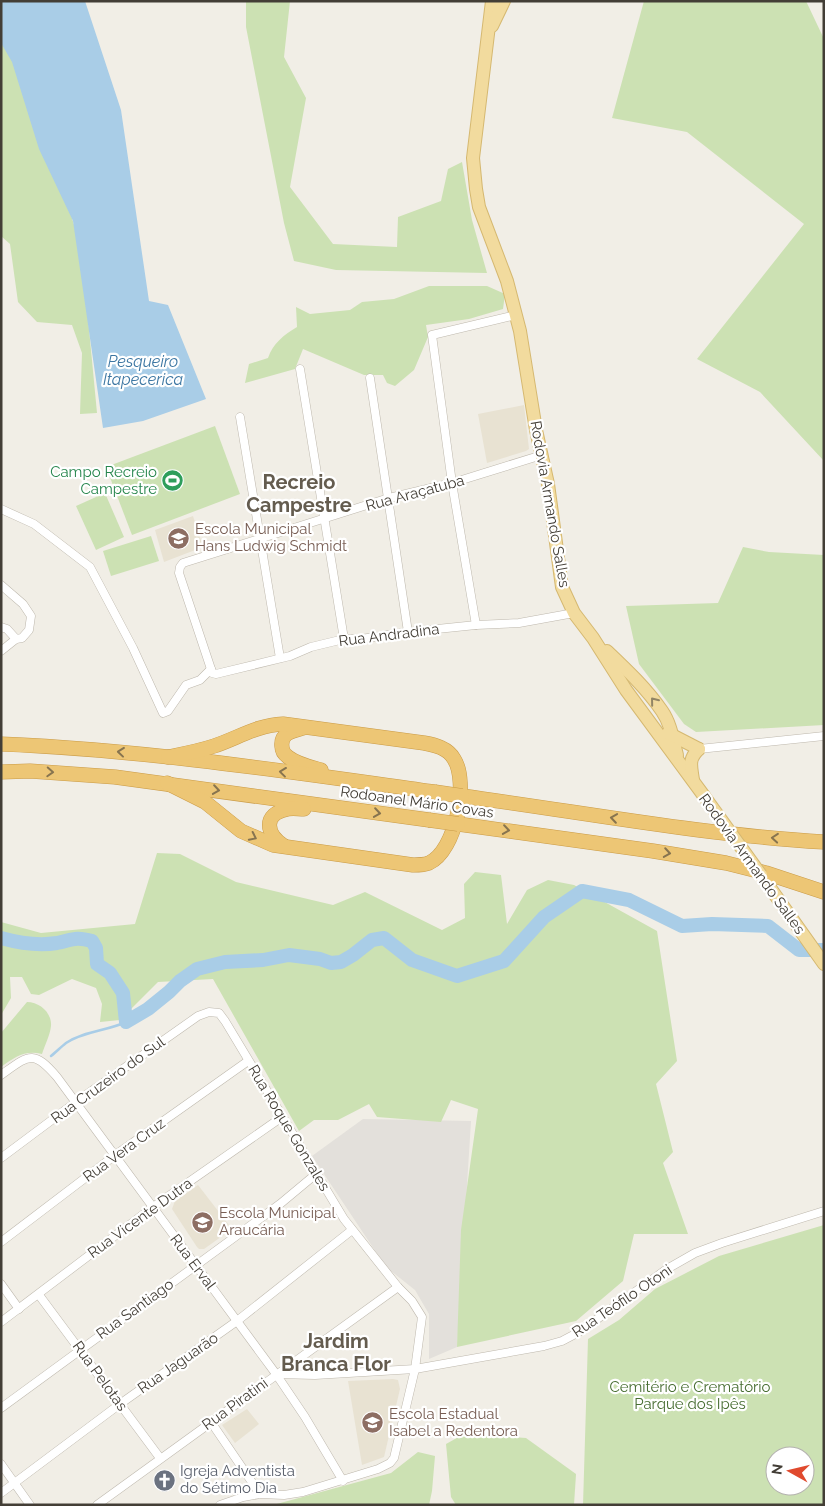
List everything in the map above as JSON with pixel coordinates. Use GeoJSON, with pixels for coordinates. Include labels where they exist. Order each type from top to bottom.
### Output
{"type":"FeatureCollection","features":[{"type":"Feature","properties":{"kind":"highway"},"geometry":{"type":"LineString","coordinates":[[168,757],[213,746],[270,724],[310,727],[424,742],[445,750],[454,758],[459,770],[461,785],[453,835],[428,864],[413,865],[273,845],[241,831],[205,802],[168,783]]}},
{"type":"Feature","properties":{"kind":"highway"},"geometry":{"type":"LineString","coordinates":[[310,727],[285,734],[282,750],[286,756],[297,762],[353,781]]}},
{"type":"Feature","properties":{"kind":"highway","name":"Rodoanel Mário Covas"},"geometry":{"type":"LineString","coordinates":[[1,744],[168,757],[435,792],[699,830],[824,842]]}},
{"type":"Feature","properties":{"kind":"highway","name":"Rodoanel Mário Covas"},"geometry":{"type":"LineString","coordinates":[[1,772],[64,773],[168,783],[653,850],[726,863],[766,873],[824,892]]}},
{"type":"Feature","properties":{"kind":"highway"},"geometry":{"type":"LineString","coordinates":[[286,847],[276,840],[270,832],[272,817],[278,812],[288,809],[340,808]]}},
{"type":"Feature","properties":{"kind":"main road","name":"Rodovia Armando Salles"},"geometry":{"type":"LineString","coordinates":[[492,1],[473,158],[479,207],[507,281],[516,315],[542,455],[562,587],[574,613],[593,638],[626,690],[693,780],[824,964]]}},
{"type":"Feature","properties":{"kind":"main road","name":"Rodovia Armando Salles"},"geometry":{"type":"LineString","coordinates":[[489,32],[504,1]]}},
{"type":"Feature","properties":{"kind":"main road"},"geometry":{"type":"LineString","coordinates":[[593,638],[637,680],[663,712],[678,744],[680,764]]}},
{"type":"Feature","properties":{"kind":"main road"},"geometry":{"type":"LineString","coordinates":[[655,728],[678,744],[699,749]]}},
{"type":"Feature","properties":{"kind":"main road"},"geometry":{"type":"LineString","coordinates":[[678,744],[699,749]]}},
{"type":"Feature","properties":{"kind":"main road"},"geometry":{"type":"LineString","coordinates":[[693,780],[691,760],[692,755],[699,749]]}},
{"type":"Feature","properties":{"kind":"street"},"geometry":{"type":"LineString","coordinates":[[476,625],[452,483],[432,335],[516,315]]}},
{"type":"Feature","properties":{"kind":"street"},"geometry":{"type":"LineString","coordinates":[[300,369],[344,640]]}},
{"type":"Feature","properties":{"kind":"street"},"geometry":{"type":"LineString","coordinates":[[370,378],[408,632]]}},
{"type":"Feature","properties":{"kind":"street"},"geometry":{"type":"LineString","coordinates":[[240,417],[280,658]]}},
{"type":"Feature","properties":{"kind":"street","name":"Rua Araçatuba"},"geometry":{"type":"LineString","coordinates":[[211,669],[179,573],[180,567],[184,563],[389,498],[452,483],[542,455]]}},
{"type":"Feature","properties":{"kind":"street"},"geometry":{"type":"LineString","coordinates":[[1,509],[34,524],[90,567],[134,648],[163,713],[168,711],[186,684],[200,680],[211,669]]}},
{"type":"Feature","properties":{"kind":"street"},"geometry":{"type":"LineString","coordinates":[[1,651],[16,639],[22,638],[29,630],[31,616],[23,604],[2,586]]}},
{"type":"Feature","properties":{"kind":"street","name":"Rua Andradina"},"geometry":{"type":"LineString","coordinates":[[211,669],[212,673],[216,674],[290,656],[311,647],[344,640],[476,625],[519,623],[574,613]]}},
{"type":"Feature","properties":{"kind":"street"},"geometry":{"type":"LineString","coordinates":[[1,627],[6,629],[16,639]]}},
{"type":"Feature","properties":{"kind":"street"},"geometry":{"type":"LineString","coordinates":[[699,749],[824,736]]}},
{"type":"Feature","properties":{"kind":"street","name":"Rua Cruzeiro do Sul"},"geometry":{"type":"LineString","coordinates":[[1,1158],[76,1102],[198,1016],[210,1012],[219,1013]]}},
{"type":"Feature","properties":{"kind":"street","name":"Rua Roque Gonzales"},"geometry":{"type":"LineString","coordinates":[[219,1013],[352,1230],[398,1287],[412,1301],[422,1317],[415,1369],[394,1458],[383,1467],[343,1481]]}},
{"type":"Feature","properties":{"kind":"street","name":"Rua Erval"},"geometry":{"type":"LineString","coordinates":[[1,1075],[30,1057],[46,1064],[276,1374],[305,1417],[343,1481]]}},
{"type":"Feature","properties":{"kind":"street","name":"Rua Vera Cruz"},"geometry":{"type":"LineString","coordinates":[[1,1242],[114,1156],[248,1061]]}},
{"type":"Feature","properties":{"kind":"street","name":"Rua Vicente Dutra"},"geometry":{"type":"LineString","coordinates":[[1,1322],[153,1207],[282,1117]]}},
{"type":"Feature","properties":{"kind":"street","name":"Rua Santiago"},"geometry":{"type":"LineString","coordinates":[[1,1408],[280,1204],[316,1174]]}},
{"type":"Feature","properties":{"kind":"street","name":"Rua Teófilo Otoni"},"geometry":{"type":"LineString","coordinates":[[276,1374],[315,1376],[415,1369],[544,1346],[562,1341],[579,1332],[667,1269],[695,1253],[824,1210]]}},
{"type":"Feature","properties":{"kind":"street","name":"Rua Jaguarão"},"geometry":{"type":"LineString","coordinates":[[1,1493],[120,1404],[237,1321],[352,1230]]}},
{"type":"Feature","properties":{"kind":"street"},"geometry":{"type":"LineString","coordinates":[[1,1284],[19,1309]]}},
{"type":"Feature","properties":{"kind":"street","name":"Rua Piratini"},"geometry":{"type":"LineString","coordinates":[[97,1505],[398,1287]]}},
{"type":"Feature","properties":{"kind":"street","name":"Rua Pelotas"},"geometry":{"type":"LineString","coordinates":[[39,1295],[160,1458]]}},
{"type":"Feature","properties":{"kind":"street"},"geometry":{"type":"LineString","coordinates":[[211,1422],[260,1494]]}},
{"type":"Feature","properties":{"kind":"street"},"geometry":{"type":"LineString","coordinates":[[1,1464],[30,1505]]}},
{"type":"Feature","properties":{"kind":"street"},"geometry":{"type":"LineString","coordinates":[[220,1505],[243,1497],[260,1494],[284,1495],[304,1492],[343,1481]]}},
{"type":"Feature","properties":{"kind":"shaded area"},"geometry":{"type":"Polygon","coordinates":[[[524,405],[529,449],[487,463],[478,414],[524,405]]]}},
{"type":"Feature","properties":{"kind":"shaded area","name":"Escola Municipal Hans Ludwig Schmidt"},"geometry":{"type":"Polygon","coordinates":[[[193,516],[203,547],[164,562],[155,530],[193,516]]]}},
{"type":"Feature","properties":{"kind":"shaded area"},"geometry":{"type":"Polygon","coordinates":[[[363,1119],[471,1121],[457,1347],[429,1359],[429,1314],[415,1290],[386,1267],[312,1156],[363,1119]]]}},
{"type":"Feature","properties":{"kind":"shaded area","name":"Escola Municipal Araucária"},"geometry":{"type":"Polygon","coordinates":[[[198,1185],[232,1229],[204,1249],[197,1247],[172,1209],[175,1201],[198,1185]]]}},
{"type":"Feature","properties":{"kind":"shaded area","name":"Escola Estadual Isabel a Redentora"},"geometry":{"type":"Polygon","coordinates":[[[398,1380],[400,1389],[384,1457],[362,1465],[348,1381],[398,1380]]]}},
{"type":"Feature","properties":{"kind":"shaded area"},"geometry":{"type":"Polygon","coordinates":[[[247,1409],[259,1424],[235,1443],[222,1425],[247,1409]]]}},
{"type":"Feature","properties":{"kind":"green space"},"geometry":{"type":"Polygon","coordinates":[[[246,1],[290,1],[284,57],[306,98],[290,187],[333,244],[397,247],[398,217],[441,201],[448,169],[462,162],[472,220],[487,273],[336,270],[294,261],[284,223],[246,27],[246,1]]]}},
{"type":"Feature","properties":{"kind":"green space"},"geometry":{"type":"Polygon","coordinates":[[[644,1],[806,1],[824,39],[824,461],[760,392],[697,359],[804,224],[687,132],[612,118],[644,1]]]}},
{"type":"Feature","properties":{"kind":"green space"},"geometry":{"type":"Polygon","coordinates":[[[1,15],[52,150],[89,276],[87,308],[97,413],[80,414],[82,353],[72,325],[37,322],[18,302],[10,244],[1,236],[1,15]]]}},
{"type":"Feature","properties":{"kind":"green space"},"geometry":{"type":"Polygon","coordinates":[[[429,286],[487,286],[505,294],[503,309],[469,319],[426,325],[428,337],[414,370],[395,386],[387,383],[383,375],[364,375],[303,349],[295,369],[245,383],[249,364],[268,358],[279,340],[297,327],[296,307],[310,314],[350,310],[362,302],[394,299],[429,286]]]}},
{"type":"Feature","properties":{"kind":"green space","name":"Campo Recreio Campestre"},"geometry":{"type":"Polygon","coordinates":[[[215,426],[240,494],[132,535],[106,467],[215,426]]]}},
{"type":"Feature","properties":{"kind":"green space"},"geometry":{"type":"Polygon","coordinates":[[[105,493],[124,537],[96,550],[76,506],[105,493]]]}},
{"type":"Feature","properties":{"kind":"green space"},"geometry":{"type":"Polygon","coordinates":[[[151,536],[159,561],[111,576],[103,551],[151,536]]]}},
{"type":"Feature","properties":{"kind":"green space"},"geometry":{"type":"Polygon","coordinates":[[[743,547],[769,552],[824,555],[824,725],[696,732],[684,724],[639,664],[626,606],[718,603],[743,547]]]}},
{"type":"Feature","properties":{"kind":"green space"},"geometry":{"type":"Polygon","coordinates":[[[157,853],[180,854],[236,882],[333,905],[365,892],[442,930],[465,918],[464,884],[475,872],[501,875],[507,924],[527,890],[548,880],[574,885],[657,931],[677,1061],[656,1084],[673,1152],[663,1163],[688,1234],[634,1234],[623,1281],[576,1321],[457,1347],[461,1230],[478,1109],[451,1100],[441,1122],[377,1117],[369,1104],[338,1120],[314,1120],[299,1131],[213,979],[158,982],[120,1020],[100,1022],[102,1004],[96,988],[72,979],[39,995],[31,994],[22,977],[10,977],[11,998],[1,1015],[1,922],[41,933],[135,924],[157,853]]]}},
{"type":"Feature","properties":{"kind":"green space"},"geometry":{"type":"Polygon","coordinates":[[[27,1002],[41,1006],[50,1017],[49,1036],[42,1054],[30,1053],[20,1055],[1,1067],[1,1033],[27,1002]]]}},
{"type":"Feature","properties":{"kind":"green space","name":"Cemitério e Crematório Parque dos Ipês"},"geometry":{"type":"Polygon","coordinates":[[[824,1225],[824,1505],[583,1505],[588,1339],[619,1320],[655,1289],[719,1256],[824,1225]]]}},
{"type":"Feature","properties":{"kind":"green space"},"geometry":{"type":"Polygon","coordinates":[[[464,1434],[526,1438],[576,1474],[574,1505],[456,1505],[451,1497],[446,1444],[464,1434]]]}},
{"type":"Feature","properties":{"kind":"green space"},"geometry":{"type":"Polygon","coordinates":[[[418,1452],[435,1456],[429,1505],[273,1505],[391,1473],[418,1452]]]}},
{"type":"Feature","properties":{"kind":"water","name":"Pesqueiro Itapecerica"},"geometry":{"type":"Polygon","coordinates":[[[1,1],[85,1],[121,110],[149,301],[168,305],[206,399],[143,421],[103,428],[73,221],[39,149],[12,62],[1,43],[1,1]]]}},
{"type":"Feature","properties":{"kind":"waterway"},"geometry":{"type":"LineString","coordinates":[[1,938],[36,944],[50,944],[77,939],[92,941],[96,948],[97,964],[110,973],[123,993],[126,1022],[148,1009],[197,969],[225,962],[263,960],[289,955],[320,959],[331,963],[341,962],[372,940],[384,938],[412,960],[457,976],[504,961],[544,917],[582,891],[629,900],[682,926],[712,924],[768,926],[799,950],[824,950]]}},
{"type":"Feature","properties":{"kind":"waterway"},"geometry":{"type":"LineString","coordinates":[[51,1056],[73,1039],[126,1022]]}},
{"type":"Feature","properties":{"kind":"place","name":"Campo Recreio Campestre"},"geometry":{"type":"Point","coordinates":[173,481]}},
{"type":"Feature","properties":{"kind":"place","name":"Escola Municipal Hans Ludwig Schmidt"},"geometry":{"type":"Point","coordinates":[179,538]}},
{"type":"Feature","properties":{"kind":"place","name":"Escola Municipal Araucária"},"geometry":{"type":"Point","coordinates":[203,1222]}},
{"type":"Feature","properties":{"kind":"place","name":"Escola Estadual Isabel a Redentora"},"geometry":{"type":"Point","coordinates":[373,1423]}},
{"type":"Feature","properties":{"kind":"place","name":"Igreja Adventista do Sétimo Dia"},"geometry":{"type":"Point","coordinates":[164,1480]}},
{"type":"Feature","properties":{"kind":"district","name":"Recreio Campestre"},"geometry":{"type":"Point","coordinates":[299,494]}},
{"type":"Feature","properties":{"kind":"district","name":"Jardim Branca Flor"},"geometry":{"type":"Point","coordinates":[336,1352]}}]}
